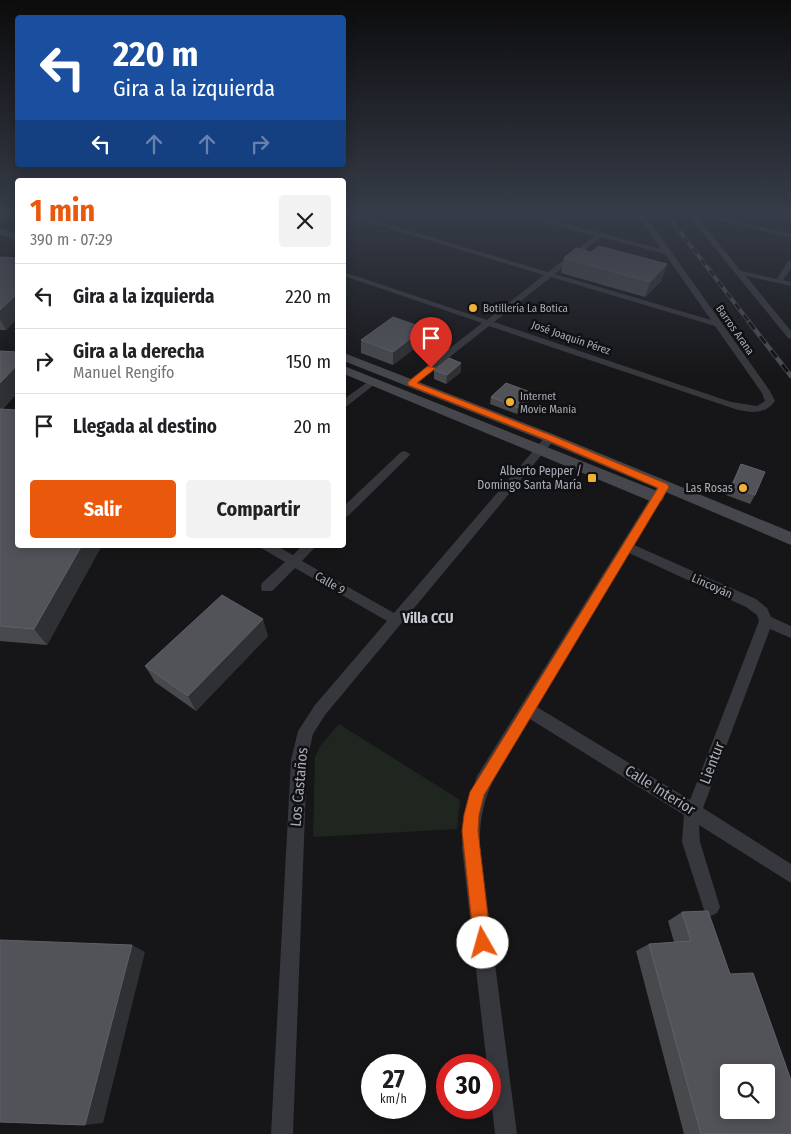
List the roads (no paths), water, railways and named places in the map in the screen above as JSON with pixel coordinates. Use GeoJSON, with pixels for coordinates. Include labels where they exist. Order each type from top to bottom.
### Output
{"type":"FeatureCollection","features":[{"type":"Feature","properties":{"kind":"main road"},"geometry":{"type":"LineString","coordinates":[[346,358],[411,383],[545,444],[660,492],[786,537]]}},
{"type":"Feature","properties":{"kind":"main road"},"geometry":{"type":"LineString","coordinates":[[346,371],[545,444]]}},
{"type":"Feature","properties":{"kind":"street"},"geometry":{"type":"LineString","coordinates":[[527,268],[717,324]]}},
{"type":"Feature","properties":{"kind":"street"},"geometry":{"type":"LineString","coordinates":[[411,383],[559,268]]}},
{"type":"Feature","properties":{"kind":"street","name":"Barros Arana"},"geometry":{"type":"LineString","coordinates":[[677,268],[767,393],[770,401],[764,408]]}},
{"type":"Feature","properties":{"kind":"street"},"geometry":{"type":"LineString","coordinates":[[734,268],[791,336]]}},
{"type":"Feature","properties":{"kind":"street"},"geometry":{"type":"LineString","coordinates":[[779,281],[788,268]]}},
{"type":"Feature","properties":{"kind":"street"},"geometry":{"type":"LineString","coordinates":[[737,272],[791,284]]}},
{"type":"Feature","properties":{"kind":"street","name":"José Joaquín Pérez"},"geometry":{"type":"LineString","coordinates":[[346,275],[728,404],[751,409],[764,408]]}},
{"type":"Feature","properties":{"kind":"street"},"geometry":{"type":"LineString","coordinates":[[346,402],[372,382]]}},
{"type":"Feature","properties":{"kind":"street","name":"Los Castaños"},"geometry":{"type":"LineString","coordinates":[[282,1134],[301,745],[312,720],[545,444]]}},
{"type":"Feature","properties":{"kind":"street"},"geometry":{"type":"LineString","coordinates":[[346,511],[405,454]]}},
{"type":"Feature","properties":{"kind":"street"},"geometry":{"type":"LineString","coordinates":[[506,1134],[470,831],[471,815],[478,792],[660,492]]}},
{"type":"Feature","properties":{"kind":"street","name":"Calle 9"},"geometry":{"type":"LineString","coordinates":[[270,548],[396,620]]}},
{"type":"Feature","properties":{"kind":"street"},"geometry":{"type":"LineString","coordinates":[[267,587],[308,548]]}},
{"type":"Feature","properties":{"kind":"street","name":"Lincoyán"},"geometry":{"type":"LineString","coordinates":[[626,548],[751,603],[762,612],[766,621],[791,632]]}},
{"type":"Feature","properties":{"kind":"street","name":"Lientur"},"geometry":{"type":"LineString","coordinates":[[710,907],[691,842],[690,827],[693,811],[766,621]]}},
{"type":"Feature","properties":{"kind":"street","name":"Calle Interior"},"geometry":{"type":"LineString","coordinates":[[527,709],[791,874]]}},
{"type":"Feature","properties":{"kind":"railway"},"geometry":{"type":"LineString","coordinates":[[708,268],[750,323]]}},
{"type":"Feature","properties":{"kind":"railway"},"geometry":{"type":"LineString","coordinates":[[749,322],[791,376]]}},
{"type":"Feature","properties":{"kind":"place","name":"Botillería La Botica"},"geometry":{"type":"Point","coordinates":[473,308]}},
{"type":"Feature","properties":{"kind":"place","name":"Internet Movie Mania"},"geometry":{"type":"Point","coordinates":[510,402]}},
{"type":"Feature","properties":{"kind":"place","name":"Alberto Pepper / Domingo Santa María"},"geometry":{"type":"Point","coordinates":[592,478]}},
{"type":"Feature","properties":{"kind":"place","name":"Las Rosas"},"geometry":{"type":"Point","coordinates":[743,488]}},
{"type":"Feature","properties":{"kind":"district","name":"Villa CCU"},"geometry":{"type":"Point","coordinates":[428,618]}}]}
